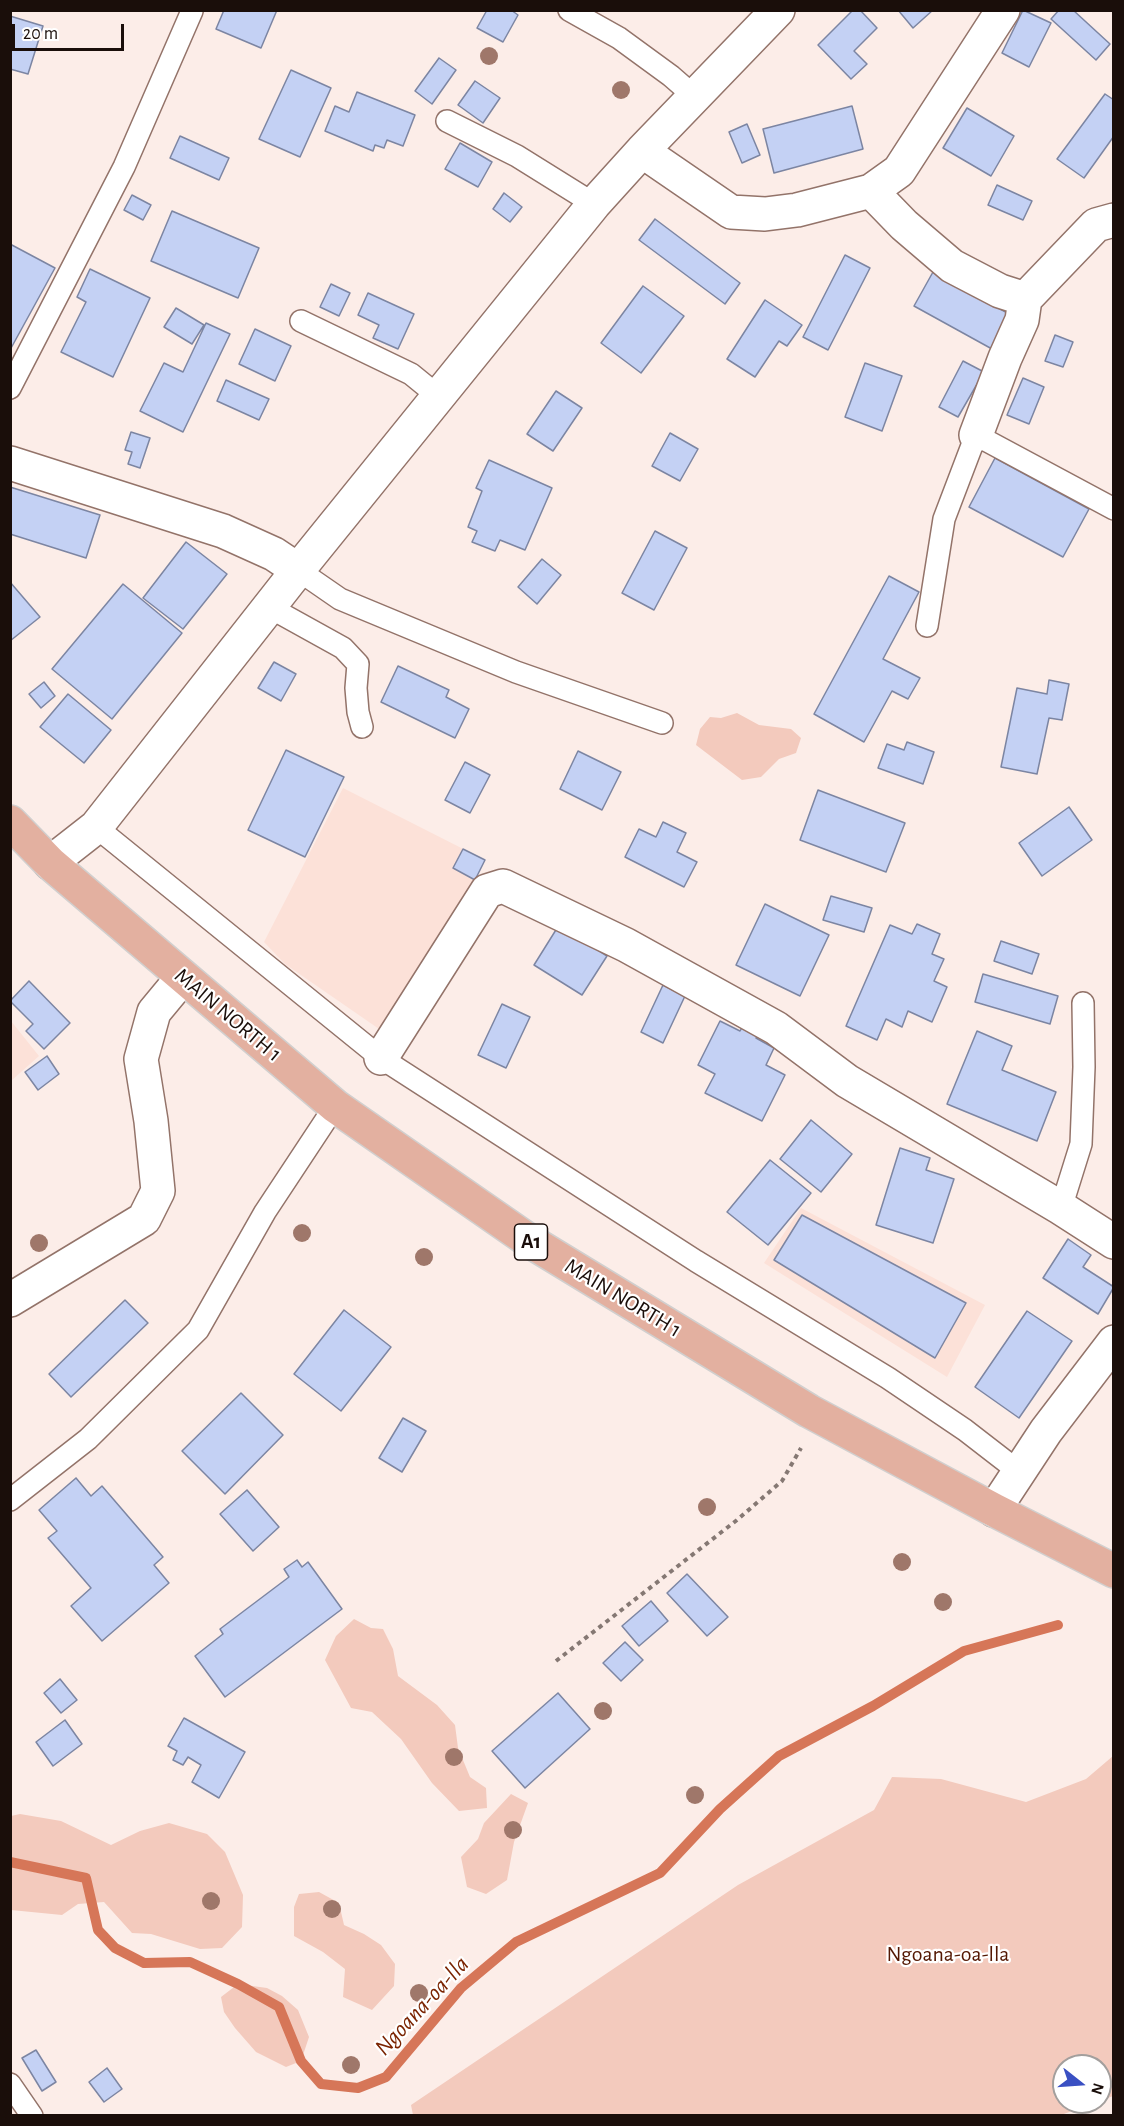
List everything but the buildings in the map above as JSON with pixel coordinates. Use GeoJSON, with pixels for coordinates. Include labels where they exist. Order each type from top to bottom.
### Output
{"type":"FeatureCollection","features":[{"type":"Feature","properties":{"kind":"main road","name":"MAIN NORTH 1"},"geometry":{"type":"LineString","coordinates":[[10,822],[50,863],[335,1106],[528,1240],[819,1416],[994,1510],[1113,1570]]}},
{"type":"Feature","properties":{"kind":"street"},"geometry":{"type":"LineString","coordinates":[[50,863],[96,827],[298,570],[594,204],[778,10]]}},
{"type":"Feature","properties":{"kind":"street"},"geometry":{"type":"LineString","coordinates":[[642,151],[731,212],[765,214],[797,210],[871,191],[899,171],[1003,10]]}},
{"type":"Feature","properties":{"kind":"street"},"geometry":{"type":"LineString","coordinates":[[871,191],[904,225],[952,266],[1000,291],[1024,299]]}},
{"type":"Feature","properties":{"kind":"street"},"geometry":{"type":"LineString","coordinates":[[976,435],[1022,320],[1024,299],[1096,225],[1113,220]]}},
{"type":"Feature","properties":{"kind":"street"},"geometry":{"type":"LineString","coordinates":[[10,463],[223,531],[273,554],[298,570]]}},
{"type":"Feature","properties":{"kind":"street"},"geometry":{"type":"LineString","coordinates":[[381,1058],[487,891],[503,886],[626,945],[776,1028],[847,1081],[1061,1208],[1113,1242]]}},
{"type":"Feature","properties":{"kind":"street"},"geometry":{"type":"LineString","coordinates":[[10,1300],[144,1219],[158,1191],[151,1121],[141,1059],[154,1012],[183,977]]}},
{"type":"Feature","properties":{"kind":"street"},"geometry":{"type":"LineString","coordinates":[[994,1510],[1046,1431],[1113,1342]]}},
{"type":"Feature","properties":{"kind":"lane"},"geometry":{"type":"LineString","coordinates":[[10,388],[124,167],[192,10]]}},
{"type":"Feature","properties":{"kind":"lane"},"geometry":{"type":"LineString","coordinates":[[569,10],[619,38],[671,76],[694,97]]}},
{"type":"Feature","properties":{"kind":"lane"},"geometry":{"type":"LineString","coordinates":[[447,121],[517,156],[594,204]]}},
{"type":"Feature","properties":{"kind":"lane"},"geometry":{"type":"LineString","coordinates":[[301,321],[411,374],[438,396]]}},
{"type":"Feature","properties":{"kind":"lane"},"geometry":{"type":"LineString","coordinates":[[927,626],[944,519],[976,435],[1113,509]]}},
{"type":"Feature","properties":{"kind":"lane"},"geometry":{"type":"LineString","coordinates":[[298,570],[340,599],[516,672],[662,723]]}},
{"type":"Feature","properties":{"kind":"lane"},"geometry":{"type":"LineString","coordinates":[[269,607],[343,648],[358,664],[356,688],[362,727]]}},
{"type":"Feature","properties":{"kind":"lane"},"geometry":{"type":"LineString","coordinates":[[96,827],[381,1058],[696,1261],[888,1378],[965,1430],[1018,1471]]}},
{"type":"Feature","properties":{"kind":"lane"},"geometry":{"type":"LineString","coordinates":[[1061,1208],[1082,1144],[1083,1003]]}},
{"type":"Feature","properties":{"kind":"lane"},"geometry":{"type":"LineString","coordinates":[[10,1500],[88,1439],[198,1330],[265,1212],[335,1106]]}},
{"type":"Feature","properties":{"kind":"lane"},"geometry":{"type":"LineString","coordinates":[[10,2084],[32,2115]]}},
{"type":"Feature","properties":{"kind":"path"},"geometry":{"type":"LineString","coordinates":[[556,1661],[737,1520],[782,1481],[819,1416]]}},
{"type":"Feature","properties":{"kind":"shaded area"},"geometry":{"type":"Polygon","coordinates":[[[343,788],[485,860],[382,1031],[285,964],[264,942],[343,788]]]}},
{"type":"Feature","properties":{"kind":"shaded area"},"geometry":{"type":"Polygon","coordinates":[[[11,1021],[39,1056],[10,1081],[11,1021]]]}},
{"type":"Feature","properties":{"kind":"shaded area"},"geometry":{"type":"Polygon","coordinates":[[[801,1208],[985,1305],[947,1377],[764,1263],[801,1208]]]}},
{"type":"Feature","properties":{"kind":"green space"},"geometry":{"type":"Polygon","coordinates":[[[737,713],[759,725],[791,729],[801,738],[796,753],[779,759],[761,777],[742,780],[696,745],[700,729],[710,717],[721,718],[737,713]]]}},
{"type":"Feature","properties":{"kind":"green space"},"geometry":{"type":"Polygon","coordinates":[[[354,1619],[371,1628],[383,1629],[393,1649],[398,1676],[437,1705],[455,1725],[458,1748],[470,1777],[486,1788],[487,1808],[459,1811],[432,1783],[401,1739],[372,1712],[351,1708],[325,1660],[336,1636],[354,1619]]]}},
{"type":"Feature","properties":{"kind":"green space","name":"Ngoana-oa-lla"},"geometry":{"type":"Polygon","coordinates":[[[1113,1756],[1113,2096],[1112,2054],[1052,2054],[1052,2114],[1064,2114],[1061,2115],[413,2115],[411,2105],[738,1885],[874,1810],[892,1777],[941,1779],[1026,1802],[1086,1779],[1113,1756]]]}},
{"type":"Feature","properties":{"kind":"green space"},"geometry":{"type":"Polygon","coordinates":[[[511,1794],[528,1803],[514,1842],[507,1880],[486,1894],[467,1887],[461,1857],[478,1839],[484,1823],[511,1794]]]}},
{"type":"Feature","properties":{"kind":"green space"},"geometry":{"type":"Polygon","coordinates":[[[20,1814],[61,1821],[111,1845],[140,1831],[169,1823],[207,1834],[225,1852],[243,1895],[242,1927],[222,1948],[200,1949],[151,1934],[132,1933],[104,1902],[78,1904],[62,1915],[11,1910],[11,1816],[20,1814]]]}},
{"type":"Feature","properties":{"kind":"green space"},"geometry":{"type":"Polygon","coordinates":[[[319,1892],[339,1903],[344,1925],[381,1945],[395,1964],[394,1986],[372,2010],[343,1997],[345,1969],[323,1952],[294,1936],[294,1907],[299,1894],[319,1892]]]}},
{"type":"Feature","properties":{"kind":"green space"},"geometry":{"type":"Polygon","coordinates":[[[238,1984],[267,1988],[282,1996],[298,2010],[309,2037],[301,2061],[286,2067],[256,2052],[235,2028],[224,2012],[221,1997],[238,1984]]]}},
{"type":"Feature","properties":{"kind":"waterway","name":"Ngoana-oa-lla"},"geometry":{"type":"LineString","coordinates":[[10,1862],[86,1878],[98,1930],[115,1948],[144,1963],[190,1962],[238,1984],[279,2007],[301,2061],[321,2084],[358,2088],[386,2077],[461,1988],[516,1942],[660,1873],[720,1809],[779,1756],[873,1706],[964,1651],[1058,1625]]}}]}
